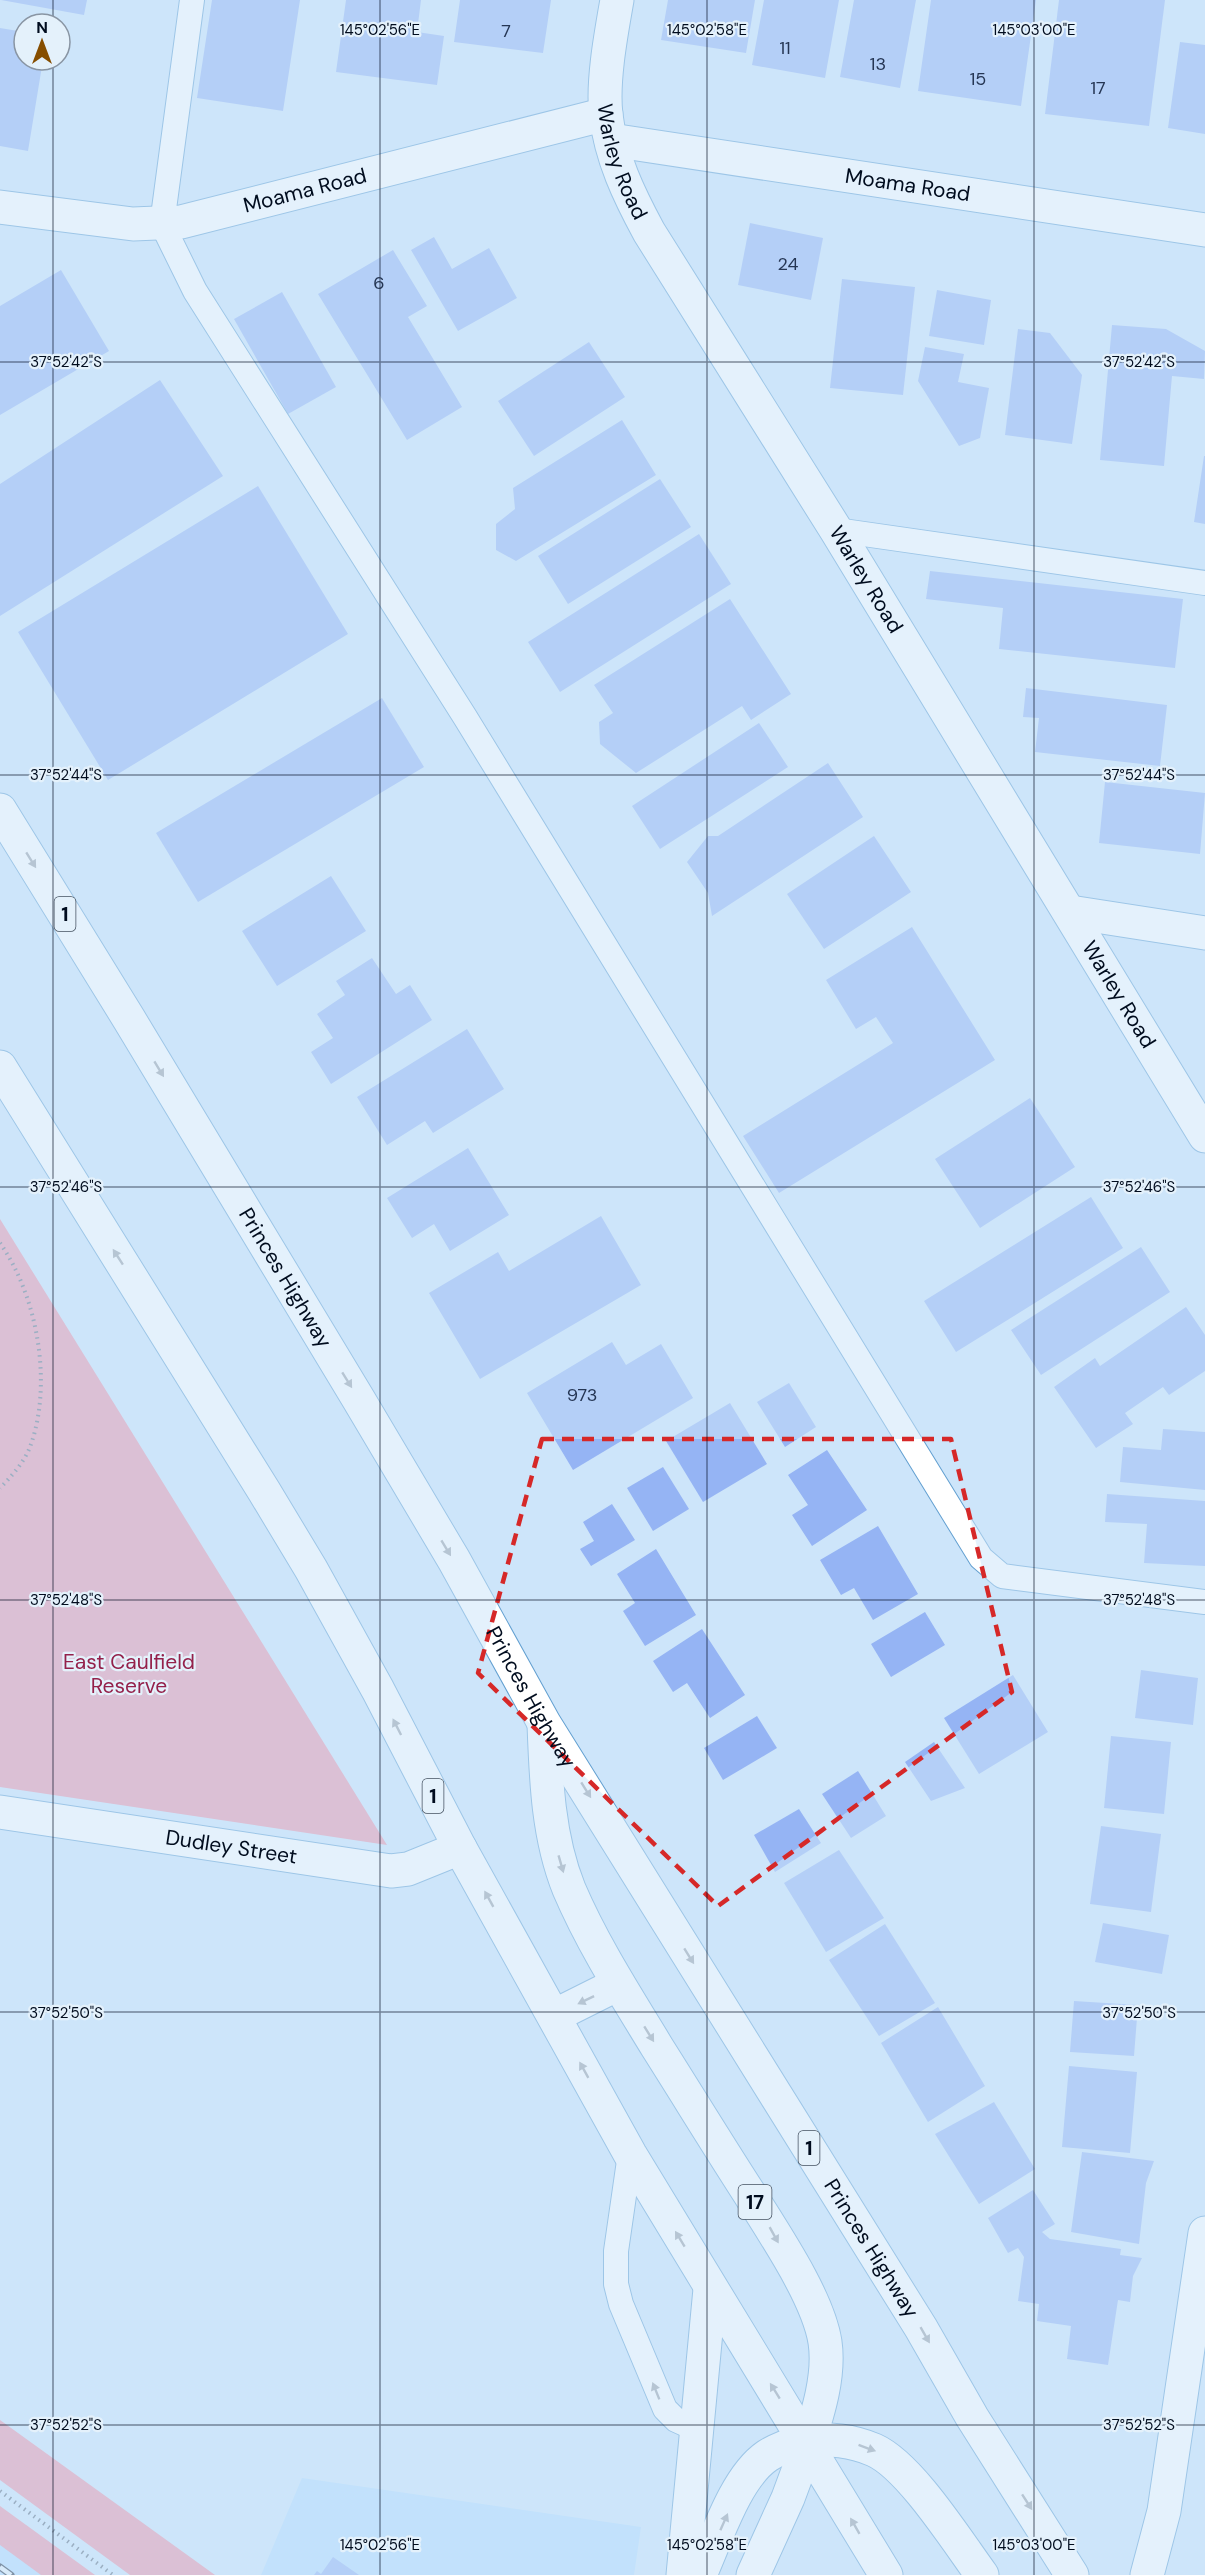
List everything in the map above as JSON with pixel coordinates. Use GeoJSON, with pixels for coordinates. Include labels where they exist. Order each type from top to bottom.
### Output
{"type":"FeatureCollection","features":[{"type":"Feature","properties":{"kind":"main road","name":"Warley Road"},"geometry":{"type":"LineString","coordinates":[[617,0],[611,36],[608,127],[619,173],[649,232],[836,530],[1205,1136]]}},
{"type":"Feature","properties":{"kind":"main road","name":"Moama Road"},"geometry":{"type":"LineString","coordinates":[[0,207],[133,224],[162,224],[608,127],[1205,230]]}},
{"type":"Feature","properties":{"kind":"main road","name":"Princes Highway"},"geometry":{"type":"LineString","coordinates":[[0,810],[359,1400],[454,1560],[544,1723],[1072,2575]]}},
{"type":"Feature","properties":{"kind":"main road"},"geometry":{"type":"LineString","coordinates":[[1070,912],[1205,933]]}},
{"type":"Feature","properties":{"kind":"main road","name":"1"},"geometry":{"type":"LineString","coordinates":[[0,1067],[311,1569],[378,1690],[460,1848],[630,2154],[710,2289],[808,2442],[861,2537],[886,2575]]}},
{"type":"Feature","properties":{"kind":"main road","name":"17"},"geometry":{"type":"LineString","coordinates":[[544,1723],[546,1788],[561,1863],[582,1917],[618,1984],[769,2225],[815,2309],[825,2344],[825,2368],[819,2406],[808,2442],[788,2498],[753,2575]]}},
{"type":"Feature","properties":{"kind":"main road","name":"Dudley Street"},"geometry":{"type":"LineString","coordinates":[[0,1812],[391,1871],[408,1869],[460,1848]]}},
{"type":"Feature","properties":{"kind":"main road"},"geometry":{"type":"LineString","coordinates":[[554,2016],[618,1984]]}},
{"type":"Feature","properties":{"kind":"main road"},"geometry":{"type":"LineString","coordinates":[[1147,2575],[1164,2511],[1205,2233]]}},
{"type":"Feature","properties":{"kind":"main road"},"geometry":{"type":"LineString","coordinates":[[683,2575],[710,2289]]}},
{"type":"Feature","properties":{"kind":"main road"},"geometry":{"type":"LineString","coordinates":[[700,2575],[736,2497],[753,2469],[776,2450],[832,2439],[876,2451],[896,2465],[982,2575]]}},
{"type":"Feature","properties":{"kind":"lane"},"geometry":{"type":"LineString","coordinates":[[192,0],[162,224],[195,291],[465,717],[981,1558],[1002,1576],[1205,1602]]}},
{"type":"Feature","properties":{"kind":"lane"},"geometry":{"type":"LineString","coordinates":[[836,530],[1205,583]]}},
{"type":"Feature","properties":{"kind":"lane"},"geometry":{"type":"LineString","coordinates":[[630,2154],[616,2251],[617,2293],[664,2409],[672,2417],[696,2429]]}},
{"type":"Feature","properties":{"kind":"path"},"geometry":{"type":"LineString","coordinates":[[0,1243],[31,1305],[40,1372],[37,1422],[29,1449],[12,1476],[0,1488]]}},
{"type":"Feature","properties":{"kind":"path"},"geometry":{"type":"LineString","coordinates":[[0,2492],[113,2575]]}},
{"type":"Feature","properties":{"kind":"highlighted area"},"geometry":{"type":"Polygon","coordinates":[[[542,1439],[951,1439],[1012,1692],[718,1906],[478,1673],[542,1439]]]}},
{"type":"Feature","properties":{"kind":"shaded area"},"geometry":{"type":"Polygon","coordinates":[[[302,2478],[641,2527],[634,2575],[261,2575],[302,2478]]]}},
{"type":"Feature","properties":{"kind":"shaded area"},"geometry":{"type":"Polygon","coordinates":[[[0,2535],[54,2575],[0,2575],[0,2535]]]}},
{"type":"Feature","properties":{"kind":"green space","name":"East Caulfield Reserve"},"geometry":{"type":"Polygon","coordinates":[[[0,1219],[387,1845],[0,1787],[0,1219]]]}},
{"type":"Feature","properties":{"kind":"green space"},"geometry":{"type":"Polygon","coordinates":[[[0,2420],[215,2575],[130,2575],[0,2480],[0,2420]]]}},
{"type":"Feature","properties":{"kind":"green space"},"geometry":{"type":"Polygon","coordinates":[[[0,2506],[95,2575],[41,2575],[0,2545],[0,2506]]]}},
{"type":"Feature","properties":{"kind":"building"},"geometry":{"type":"Polygon","coordinates":[[[1,0],[87,0],[84,15],[1,0]]]}},
{"type":"Feature","properties":{"kind":"building"},"geometry":{"type":"Polygon","coordinates":[[[212,0],[300,0],[283,111],[197,98],[212,0]]]}},
{"type":"Feature","properties":{"kind":"building"},"geometry":{"type":"Polygon","coordinates":[[[346,0],[421,0],[417,32],[444,36],[437,85],[336,72],[346,0]]]}},
{"type":"Feature","properties":{"kind":"building"},"geometry":{"type":"Polygon","coordinates":[[[460,0],[551,0],[543,53],[454,42],[460,0]]]}},
{"type":"Feature","properties":{"kind":"building"},"geometry":{"type":"Polygon","coordinates":[[[668,0],[755,0],[746,53],[661,40],[668,0]]]}},
{"type":"Feature","properties":{"kind":"building"},"geometry":{"type":"Polygon","coordinates":[[[764,0],[839,0],[825,78],[752,65],[764,0]]]}},
{"type":"Feature","properties":{"kind":"building"},"geometry":{"type":"Polygon","coordinates":[[[854,0],[916,0],[900,88],[840,77],[854,0]]]}},
{"type":"Feature","properties":{"kind":"building"},"geometry":{"type":"Polygon","coordinates":[[[931,0],[1036,0],[1021,106],[918,91],[931,0]]]}},
{"type":"Feature","properties":{"kind":"building"},"geometry":{"type":"Polygon","coordinates":[[[1059,0],[1165,0],[1149,126],[1045,114],[1059,0]]]}},
{"type":"Feature","properties":{"kind":"building"},"geometry":{"type":"Polygon","coordinates":[[[0,28],[12,30],[12,72],[41,72],[28,151],[0,146],[0,28]]]}},
{"type":"Feature","properties":{"kind":"building"},"geometry":{"type":"Polygon","coordinates":[[[1180,42],[1205,45],[1205,134],[1168,128],[1180,42]]]}},
{"type":"Feature","properties":{"kind":"building"},"geometry":{"type":"Polygon","coordinates":[[[750,223],[823,238],[811,300],[738,285],[750,223]]]}},
{"type":"Feature","properties":{"kind":"building"},"geometry":{"type":"Polygon","coordinates":[[[434,237],[452,269],[489,248],[517,298],[458,331],[411,250],[434,237]]]}},
{"type":"Feature","properties":{"kind":"building"},"geometry":{"type":"Polygon","coordinates":[[[393,250],[427,306],[408,317],[462,407],[407,440],[318,294],[393,250]]]}},
{"type":"Feature","properties":{"kind":"building"},"geometry":{"type":"Polygon","coordinates":[[[61,270],[109,351],[0,415],[0,306],[61,270]]]}},
{"type":"Feature","properties":{"kind":"building"},"geometry":{"type":"Polygon","coordinates":[[[842,279],[915,287],[903,395],[830,388],[842,279]]]}},
{"type":"Feature","properties":{"kind":"building"},"geometry":{"type":"Polygon","coordinates":[[[937,290],[991,300],[984,345],[929,336],[937,290]]]}},
{"type":"Feature","properties":{"kind":"building"},"geometry":{"type":"Polygon","coordinates":[[[282,292],[336,387],[288,414],[234,319],[282,292]]]}},
{"type":"Feature","properties":{"kind":"building"},"geometry":{"type":"Polygon","coordinates":[[[1112,325],[1166,329],[1205,351],[1204,379],[1172,376],[1164,466],[1100,460],[1112,325]]]}},
{"type":"Feature","properties":{"kind":"building"},"geometry":{"type":"Polygon","coordinates":[[[1018,329],[1050,333],[1082,375],[1072,444],[1005,435],[1018,329]]]}},
{"type":"Feature","properties":{"kind":"building"},"geometry":{"type":"Polygon","coordinates":[[[589,342],[625,397],[534,456],[498,401],[589,342]]]}},
{"type":"Feature","properties":{"kind":"building"},"geometry":{"type":"Polygon","coordinates":[[[925,347],[964,354],[958,382],[989,388],[980,438],[959,446],[918,381],[925,347]]]}},
{"type":"Feature","properties":{"kind":"building"},"geometry":{"type":"Polygon","coordinates":[[[160,380],[223,476],[0,616],[0,484],[160,380]]]}},
{"type":"Feature","properties":{"kind":"building"},"geometry":{"type":"Polygon","coordinates":[[[622,420],[656,475],[516,561],[496,550],[496,524],[515,509],[513,488],[622,420]]]}},
{"type":"Feature","properties":{"kind":"building"},"geometry":{"type":"Polygon","coordinates":[[[1205,456],[1205,524],[1194,522],[1205,456]]]}},
{"type":"Feature","properties":{"kind":"building"},"geometry":{"type":"Polygon","coordinates":[[[660,479],[691,527],[568,604],[538,556],[660,479]]]}},
{"type":"Feature","properties":{"kind":"building"},"geometry":{"type":"Polygon","coordinates":[[[258,486],[348,634],[108,780],[18,632],[258,486]]]}},
{"type":"Feature","properties":{"kind":"building"},"geometry":{"type":"Polygon","coordinates":[[[699,534],[731,584],[560,692],[528,642],[699,534]]]}},
{"type":"Feature","properties":{"kind":"building"},"geometry":{"type":"Polygon","coordinates":[[[930,571],[1183,599],[1175,668],[999,649],[1003,608],[926,599],[930,571]]]}},
{"type":"Feature","properties":{"kind":"building"},"geometry":{"type":"Polygon","coordinates":[[[730,599],[791,694],[751,720],[742,706],[636,773],[600,744],[599,722],[613,713],[594,685],[730,599]]]}},
{"type":"Feature","properties":{"kind":"building"},"geometry":{"type":"Polygon","coordinates":[[[1026,688],[1167,705],[1160,766],[1035,752],[1039,718],[1023,717],[1026,688]]]}},
{"type":"Feature","properties":{"kind":"building"},"geometry":{"type":"Polygon","coordinates":[[[382,698],[424,767],[198,902],[156,833],[382,698]]]}},
{"type":"Feature","properties":{"kind":"building"},"geometry":{"type":"Polygon","coordinates":[[[759,723],[788,767],[660,849],[632,806],[759,723]]]}},
{"type":"Feature","properties":{"kind":"building"},"geometry":{"type":"Polygon","coordinates":[[[828,763],[863,817],[712,916],[708,893],[687,862],[708,836],[718,836],[828,763]]]}},
{"type":"Feature","properties":{"kind":"building"},"geometry":{"type":"Polygon","coordinates":[[[1105,782],[1205,793],[1200,854],[1099,843],[1105,782]]]}},
{"type":"Feature","properties":{"kind":"building"},"geometry":{"type":"Polygon","coordinates":[[[874,836],[911,892],[824,949],[787,894],[874,836]]]}},
{"type":"Feature","properties":{"kind":"building"},"geometry":{"type":"Polygon","coordinates":[[[331,876],[366,931],[277,986],[242,931],[331,876]]]}},
{"type":"Feature","properties":{"kind":"building"},"geometry":{"type":"Polygon","coordinates":[[[912,927],[995,1060],[779,1193],[743,1136],[893,1043],[876,1017],[856,1029],[826,980],[912,927]]]}},
{"type":"Feature","properties":{"kind":"building"},"geometry":{"type":"Polygon","coordinates":[[[372,958],[396,994],[410,985],[432,1020],[331,1084],[311,1052],[333,1038],[317,1014],[345,995],[336,981],[372,958]]]}},
{"type":"Feature","properties":{"kind":"building"},"geometry":{"type":"Polygon","coordinates":[[[467,1029],[504,1089],[433,1133],[425,1121],[387,1145],[357,1097],[467,1029]]]}},
{"type":"Feature","properties":{"kind":"building"},"geometry":{"type":"Polygon","coordinates":[[[1030,1098],[1075,1167],[980,1228],[935,1159],[1030,1098]]]}},
{"type":"Feature","properties":{"kind":"building"},"geometry":{"type":"Polygon","coordinates":[[[468,1148],[509,1215],[450,1251],[434,1224],[412,1238],[387,1198],[468,1148]]]}},
{"type":"Feature","properties":{"kind":"building"},"geometry":{"type":"Polygon","coordinates":[[[1091,1197],[1123,1248],[956,1352],[924,1301],[1091,1197]]]}},
{"type":"Feature","properties":{"kind":"building"},"geometry":{"type":"Polygon","coordinates":[[[601,1216],[641,1285],[480,1379],[429,1293],[498,1252],[509,1271],[601,1216]]]}},
{"type":"Feature","properties":{"kind":"building"},"geometry":{"type":"Polygon","coordinates":[[[1141,1247],[1170,1292],[1041,1375],[1011,1330],[1141,1247]]]}},
{"type":"Feature","properties":{"kind":"building"},"geometry":{"type":"Polygon","coordinates":[[[1186,1307],[1205,1335],[1205,1371],[1169,1395],[1163,1387],[1125,1413],[1133,1424],[1096,1448],[1054,1387],[1095,1358],[1100,1366],[1186,1307]]]}},
{"type":"Feature","properties":{"kind":"building"},"geometry":{"type":"Polygon","coordinates":[[[612,1342],[626,1365],[661,1344],[693,1398],[573,1470],[527,1393],[612,1342]]]}},
{"type":"Feature","properties":{"kind":"building"},"geometry":{"type":"Polygon","coordinates":[[[789,1383],[816,1427],[785,1447],[757,1402],[789,1383]]]}},
{"type":"Feature","properties":{"kind":"building"},"geometry":{"type":"Polygon","coordinates":[[[730,1403],[767,1464],[703,1502],[666,1441],[730,1403]]]}},
{"type":"Feature","properties":{"kind":"building"},"geometry":{"type":"Polygon","coordinates":[[[1163,1429],[1205,1432],[1205,1490],[1120,1482],[1123,1447],[1161,1450],[1163,1429]]]}},
{"type":"Feature","properties":{"kind":"building"},"geometry":{"type":"Polygon","coordinates":[[[827,1450],[867,1510],[812,1546],[792,1515],[808,1505],[788,1475],[827,1450]]]}},
{"type":"Feature","properties":{"kind":"building"},"geometry":{"type":"Polygon","coordinates":[[[663,1467],[689,1509],[653,1531],[627,1488],[663,1467]]]}},
{"type":"Feature","properties":{"kind":"building"},"geometry":{"type":"Polygon","coordinates":[[[1107,1494],[1205,1501],[1205,1566],[1144,1563],[1147,1524],[1105,1522],[1107,1494]]]}},
{"type":"Feature","properties":{"kind":"building"},"geometry":{"type":"Polygon","coordinates":[[[612,1504],[635,1540],[591,1566],[580,1549],[594,1541],[583,1522],[612,1504]]]}},
{"type":"Feature","properties":{"kind":"building"},"geometry":{"type":"Polygon","coordinates":[[[878,1526],[918,1594],[873,1620],[854,1588],[841,1595],[820,1560],[878,1526]]]}},
{"type":"Feature","properties":{"kind":"building"},"geometry":{"type":"Polygon","coordinates":[[[656,1549],[696,1615],[645,1646],[623,1611],[635,1603],[617,1574],[656,1549]]]}},
{"type":"Feature","properties":{"kind":"building"},"geometry":{"type":"Polygon","coordinates":[[[925,1612],[945,1645],[891,1677],[871,1644],[925,1612]]]}},
{"type":"Feature","properties":{"kind":"building"},"geometry":{"type":"Polygon","coordinates":[[[702,1629],[745,1695],[710,1718],[687,1683],[673,1692],[653,1661],[702,1629]]]}},
{"type":"Feature","properties":{"kind":"building"},"geometry":{"type":"Polygon","coordinates":[[[1141,1670],[1198,1678],[1193,1725],[1135,1718],[1141,1670]]]}},
{"type":"Feature","properties":{"kind":"building"},"geometry":{"type":"Polygon","coordinates":[[[1013,1675],[1048,1732],[979,1774],[944,1718],[1013,1675]]]}},
{"type":"Feature","properties":{"kind":"building"},"geometry":{"type":"Polygon","coordinates":[[[757,1716],[777,1748],[723,1780],[704,1748],[757,1716]]]}},
{"type":"Feature","properties":{"kind":"building"},"geometry":{"type":"Polygon","coordinates":[[[1111,1736],[1171,1742],[1164,1814],[1104,1808],[1111,1736]]]}},
{"type":"Feature","properties":{"kind":"building"},"geometry":{"type":"Polygon","coordinates":[[[934,1742],[965,1788],[931,1801],[905,1762],[934,1742]]]}},
{"type":"Feature","properties":{"kind":"building"},"geometry":{"type":"Polygon","coordinates":[[[858,1771],[886,1816],[851,1838],[822,1794],[858,1771]]]}},
{"type":"Feature","properties":{"kind":"building"},"geometry":{"type":"Polygon","coordinates":[[[799,1809],[821,1843],[775,1872],[754,1835],[799,1809]]]}},
{"type":"Feature","properties":{"kind":"building"},"geometry":{"type":"Polygon","coordinates":[[[1101,1826],[1161,1834],[1151,1912],[1090,1904],[1101,1826]]]}},
{"type":"Feature","properties":{"kind":"building"},"geometry":{"type":"Polygon","coordinates":[[[839,1850],[884,1918],[826,1952],[784,1883],[839,1850]]]}},
{"type":"Feature","properties":{"kind":"building"},"geometry":{"type":"Polygon","coordinates":[[[1103,1923],[1169,1935],[1162,1974],[1095,1962],[1103,1923]]]}},
{"type":"Feature","properties":{"kind":"building"},"geometry":{"type":"Polygon","coordinates":[[[885,1924],[935,2003],[879,2036],[829,1960],[885,1924]]]}},
{"type":"Feature","properties":{"kind":"building"},"geometry":{"type":"Polygon","coordinates":[[[1074,2001],[1138,2005],[1134,2056],[1070,2052],[1074,2001]]]}},
{"type":"Feature","properties":{"kind":"building"},"geometry":{"type":"Polygon","coordinates":[[[938,2007],[985,2086],[928,2122],[881,2043],[938,2007]]]}},
{"type":"Feature","properties":{"kind":"building"},"geometry":{"type":"Polygon","coordinates":[[[1069,2066],[1137,2072],[1130,2153],[1062,2147],[1069,2066]]]}},
{"type":"Feature","properties":{"kind":"building"},"geometry":{"type":"Polygon","coordinates":[[[994,2102],[1035,2169],[979,2204],[935,2134],[994,2102]]]}},
{"type":"Feature","properties":{"kind":"building"},"geometry":{"type":"Polygon","coordinates":[[[1082,2152],[1154,2161],[1146,2183],[1139,2244],[1071,2232],[1082,2152]]]}},
{"type":"Feature","properties":{"kind":"building"},"geometry":{"type":"Polygon","coordinates":[[[1033,2190],[1055,2224],[1042,2232],[1050,2239],[1121,2249],[1120,2255],[1142,2258],[1133,2276],[1130,2302],[1118,2300],[1108,2365],[1067,2359],[1071,2326],[1037,2321],[1039,2304],[1018,2301],[1024,2257],[1018,2248],[1008,2253],[988,2218],[1033,2190]]]}},
{"type":"Feature","properties":{"kind":"building"},"geometry":{"type":"Polygon","coordinates":[[[333,2557],[359,2575],[314,2575],[317,2571],[321,2574],[333,2557]]]}},
{"type":"Feature","properties":{"kind":"railway"},"geometry":{"type":"LineString","coordinates":[[0,2567],[11,2575]]}}]}
